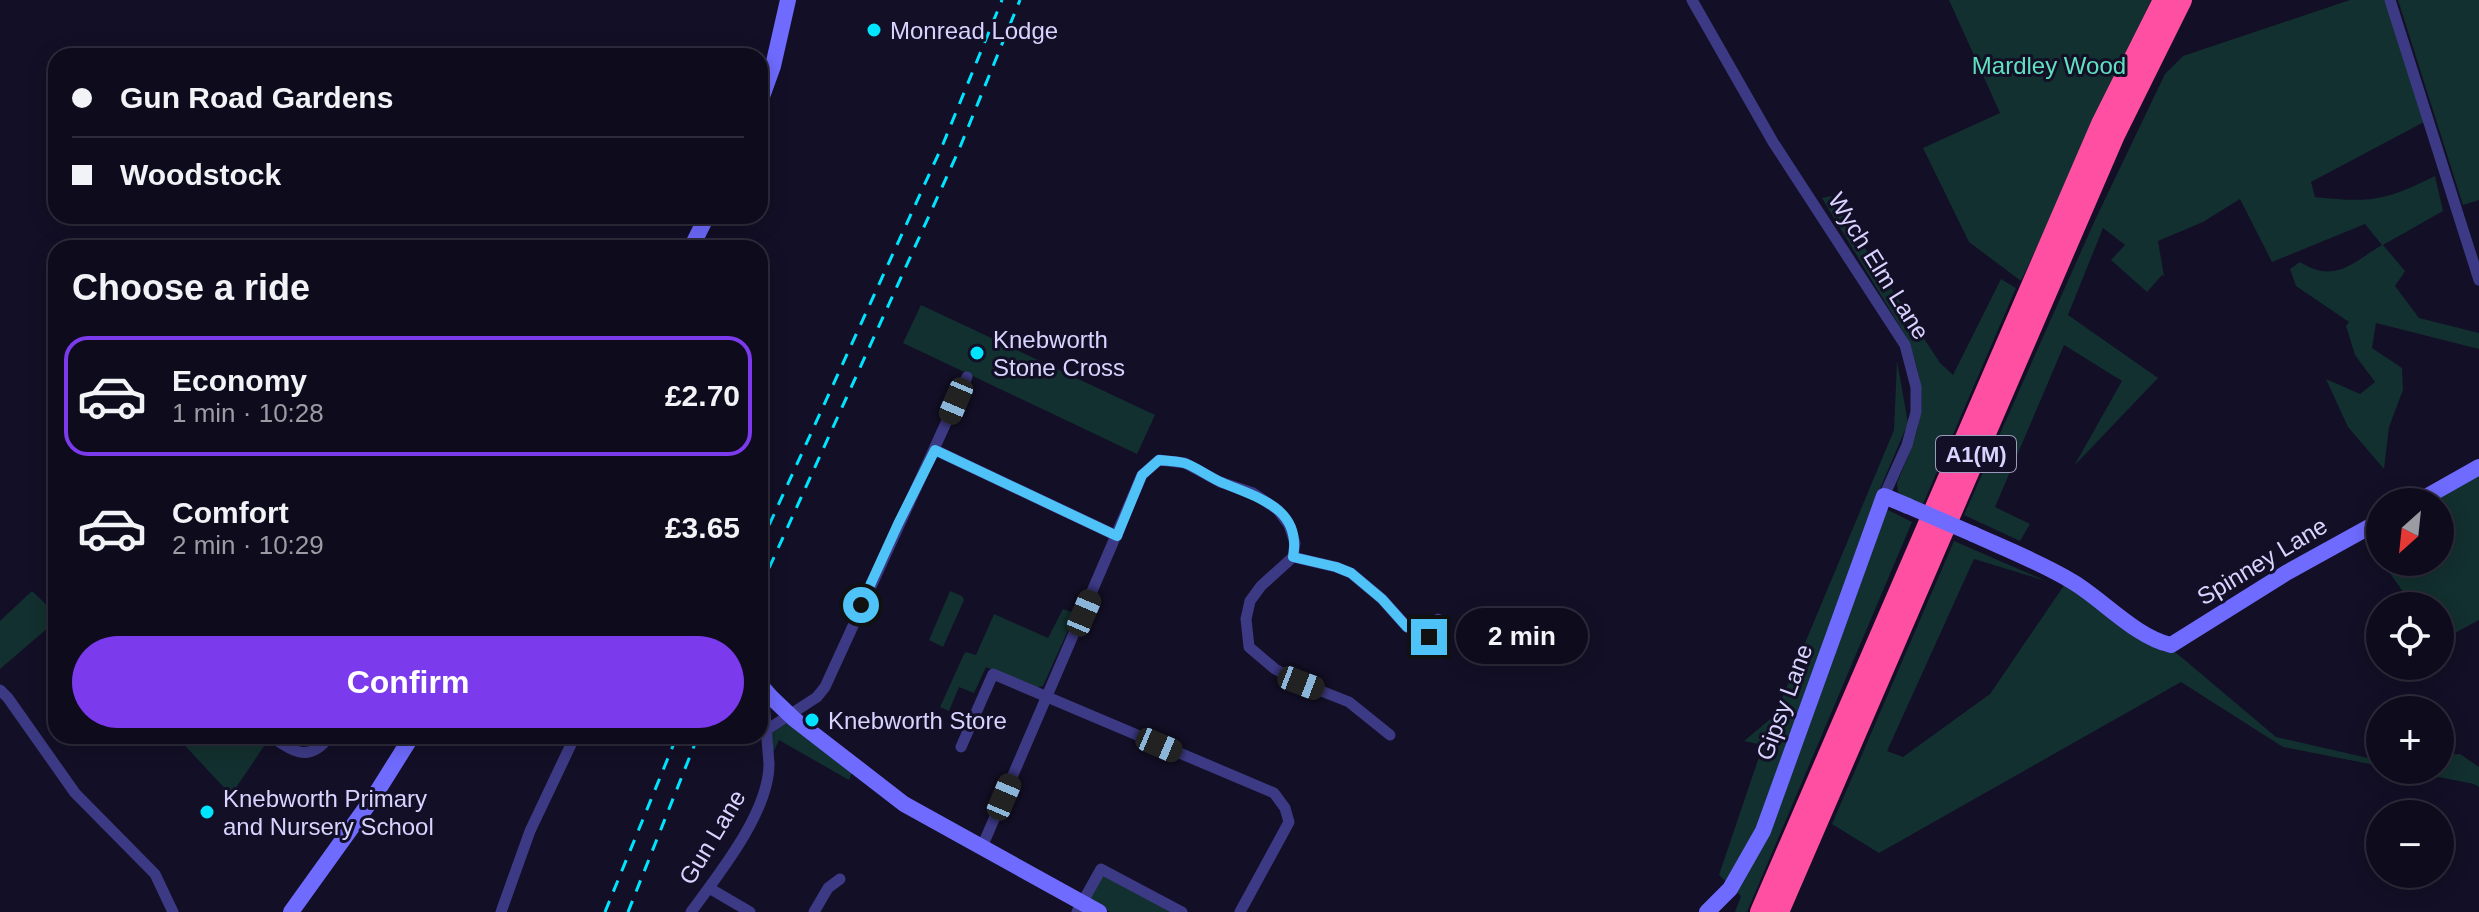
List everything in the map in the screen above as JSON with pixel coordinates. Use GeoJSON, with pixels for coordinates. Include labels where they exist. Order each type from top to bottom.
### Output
{"type":"FeatureCollection","features":[{"type":"Feature","properties":{"kind":"highway","name":"A1(M)"},"geometry":{"type":"LineString","coordinates":[[1760,912],[2101,124],[2163,0]]}},
{"type":"Feature","properties":{"kind":"highway","name":"A1(M)"},"geometry":{"type":"LineString","coordinates":[[1779,912],[2115,135],[2182,0]]}},
{"type":"Feature","properties":{"kind":"street"},"geometry":{"type":"LineString","coordinates":[[768,80],[788,0]]}},
{"type":"Feature","properties":{"kind":"street","name":"Wych Elm Lane"},"geometry":{"type":"LineString","coordinates":[[1692,0],[1773,142],[1905,345],[1916,387],[1916,412],[1907,445],[1884,496]]}},
{"type":"Feature","properties":{"kind":"street"},"geometry":{"type":"LineString","coordinates":[[2390,0],[2479,280]]}},
{"type":"Feature","properties":{"kind":"street"},"geometry":{"type":"LineString","coordinates":[[768,729],[817,697],[825,687],[967,377]]}},
{"type":"Feature","properties":{"kind":"street"},"geometry":{"type":"LineString","coordinates":[[935,450],[1117,536]]}},
{"type":"Feature","properties":{"kind":"street"},"geometry":{"type":"LineString","coordinates":[[982,847],[1142,475],[1159,460],[1185,463],[1220,482],[1268,501],[1278,510],[1289,525],[1295,543],[1293,557],[1261,586],[1250,601],[1246,619],[1249,647],[1275,669],[1349,702],[1390,735]]}},
{"type":"Feature","properties":{"kind":"street"},"geometry":{"type":"LineString","coordinates":[[2442,488],[2479,467]]}},
{"type":"Feature","properties":{"kind":"street","name":"Spinney Lane"},"geometry":{"type":"LineString","coordinates":[[1884,496],[2072,581],[2146,634],[2171,645],[2286,573],[2366,529]]}},
{"type":"Feature","properties":{"kind":"street","name":"Gipsy Lane"},"geometry":{"type":"LineString","coordinates":[[1707,912],[1730,889],[1763,831],[1884,496]]}},
{"type":"Feature","properties":{"kind":"street"},"geometry":{"type":"LineString","coordinates":[[1293,557],[1351,573],[1427,643],[1438,619]]}},
{"type":"Feature","properties":{"kind":"street"},"geometry":{"type":"LineString","coordinates":[[961,747],[993,674],[1274,793],[1285,808],[1289,822],[1240,912]]}},
{"type":"Feature","properties":{"kind":"street"},"geometry":{"type":"LineString","coordinates":[[0,690],[75,793],[155,874],[173,912]]}},
{"type":"Feature","properties":{"kind":"street"},"geometry":{"type":"LineString","coordinates":[[768,690],[790,715],[850,765],[904,804],[1080,907],[1099,912]]}},
{"type":"Feature","properties":{"kind":"street"},"geometry":{"type":"LineString","coordinates":[[282,744],[304,754],[321,744]]}},
{"type":"Feature","properties":{"kind":"street"},"geometry":{"type":"LineString","coordinates":[[291,912],[375,795],[404,744]]}},
{"type":"Feature","properties":{"kind":"street"},"geometry":{"type":"LineString","coordinates":[[501,912],[530,831],[571,744]]}},
{"type":"Feature","properties":{"kind":"street","name":"Gun Lane"},"geometry":{"type":"LineString","coordinates":[[691,912],[739,842],[764,795],[769,776],[766,744]]}},
{"type":"Feature","properties":{"kind":"street"},"geometry":{"type":"LineString","coordinates":[[1080,907],[1101,869],[1182,912]]}},
{"type":"Feature","properties":{"kind":"street"},"geometry":{"type":"LineString","coordinates":[[814,912],[828,888],[840,879]]}},
{"type":"Feature","properties":{"kind":"street"},"geometry":{"type":"LineString","coordinates":[[709,888],[750,912]]}},
{"type":"Feature","properties":{"kind":"green space","name":"Mardley Wood"},"geometry":{"type":"Polygon","coordinates":[[[1949,0],[2151,0],[2021,281],[1969,242],[1923,148],[2000,113],[1949,0]]]}},
{"type":"Feature","properties":{"kind":"green space"},"geometry":{"type":"Polygon","coordinates":[[[2350,0],[2385,0],[2424,122],[2311,182],[2315,197],[2350,200],[2377,198],[2403,191],[2435,176],[2443,211],[2383,245],[2405,271],[2395,286],[2419,318],[2479,333],[2479,349],[2376,323],[2372,348],[2402,368],[2403,390],[2389,427],[2384,469],[2348,427],[2326,379],[2360,394],[2375,382],[2355,355],[2346,326],[2349,322],[2296,286],[2290,269],[2300,262],[2323,271],[2352,264],[2382,245],[2365,224],[2272,262],[2240,199],[2203,222],[2158,241],[2164,276],[2147,292],[2111,260],[2125,245],[2103,228],[2068,315],[2158,378],[2074,466],[2122,381],[2064,345],[1995,507],[2030,524],[2020,541],[1964,515],[2095,220],[2165,74],[2183,56],[2350,0]]]}},
{"type":"Feature","properties":{"kind":"green space"},"geometry":{"type":"Polygon","coordinates":[[[2398,0],[2479,0],[2479,200],[2463,205],[2398,0]]]}},
{"type":"Feature","properties":{"kind":"green space"},"geometry":{"type":"Polygon","coordinates":[[[1831,196],[1940,363],[1953,375],[2001,279],[2016,288],[1923,504],[1898,492],[1897,483],[1913,444],[1921,412],[1920,379],[1915,360],[1907,338],[1822,198],[1831,196]]]}},
{"type":"Feature","properties":{"kind":"green space"},"geometry":{"type":"Polygon","coordinates":[[[921,305],[1155,415],[1137,454],[903,343],[921,305]]]}},
{"type":"Feature","properties":{"kind":"green space"},"geometry":{"type":"Polygon","coordinates":[[[1897,361],[1908,423],[1874,503],[1912,522],[1747,912],[1735,912],[1741,896],[1719,875],[1763,745],[1744,741],[1775,715],[1894,430],[1897,361]]]}},
{"type":"Feature","properties":{"kind":"green space"},"geometry":{"type":"Polygon","coordinates":[[[2479,476],[2479,620],[2454,633],[2454,592],[2403,592],[2392,576],[2454,576],[2454,490],[2479,476]]]}},
{"type":"Feature","properties":{"kind":"green space"},"geometry":{"type":"Polygon","coordinates":[[[1954,541],[2046,581],[1974,559],[1887,751],[1903,757],[1990,694],[2065,584],[2164,652],[2174,651],[2276,737],[2366,758],[2366,763],[2283,747],[2181,682],[1879,853],[1832,824],[1954,541]]]}},
{"type":"Feature","properties":{"kind":"green space"},"geometry":{"type":"Polygon","coordinates":[[[32,591],[48,606],[48,628],[0,669],[0,621],[32,591]]]}},
{"type":"Feature","properties":{"kind":"green space"},"geometry":{"type":"Polygon","coordinates":[[[950,591],[964,600],[943,647],[929,640],[950,591]]]}},
{"type":"Feature","properties":{"kind":"green space"},"geometry":{"type":"Polygon","coordinates":[[[1063,609],[1074,613],[1074,617],[1043,686],[1034,688],[986,667],[974,693],[959,687],[949,711],[940,707],[964,654],[976,655],[994,614],[1048,638],[1063,609]]]}},
{"type":"Feature","properties":{"kind":"green space"},"geometry":{"type":"Polygon","coordinates":[[[791,724],[852,772],[849,780],[779,740],[773,753],[772,733],[791,724]]]}},
{"type":"Feature","properties":{"kind":"green space"},"geometry":{"type":"Polygon","coordinates":[[[183,744],[266,744],[233,792],[229,793],[183,744]]]}},
{"type":"Feature","properties":{"kind":"green space"},"geometry":{"type":"Polygon","coordinates":[[[2454,754],[2460,754],[2479,767],[2479,787],[2454,780],[2454,754]]]}},
{"type":"Feature","properties":{"kind":"green space"},"geometry":{"type":"Polygon","coordinates":[[[1103,875],[1174,912],[1110,912],[1088,899],[1103,875]]]}},
{"type":"Feature","properties":{"kind":"railway"},"geometry":{"type":"LineString","coordinates":[[768,527],[943,144],[1002,0]]}},
{"type":"Feature","properties":{"kind":"railway"},"geometry":{"type":"LineString","coordinates":[[768,570],[958,152],[1020,0]]}},
{"type":"Feature","properties":{"kind":"railway"},"geometry":{"type":"LineString","coordinates":[[605,912],[674,744]]}},
{"type":"Feature","properties":{"kind":"railway"},"geometry":{"type":"LineString","coordinates":[[628,912],[695,744]]}},
{"type":"Feature","properties":{"kind":"place","name":"Monread Lodge"},"geometry":{"type":"Point","coordinates":[874,30]}},
{"type":"Feature","properties":{"kind":"place","name":"Knebworth Stone Cross"},"geometry":{"type":"Point","coordinates":[977,353]}},
{"type":"Feature","properties":{"kind":"place","name":"Knebworth Store"},"geometry":{"type":"Point","coordinates":[812,720]}},
{"type":"Feature","properties":{"kind":"place","name":"Knebworth Primary and Nursery School"},"geometry":{"type":"Point","coordinates":[207,812]}},
{"type":"Feature","properties":{"kind":"route"},"geometry":{"type":"LineString","coordinates":[[861,605],[935,450],[1117,536],[1142,475],[1159,460],[1185,463],[1220,482],[1268,501],[1289,525],[1295,543],[1293,557],[1351,573],[1365,582],[1407,627],[1429,637]]}}]}
